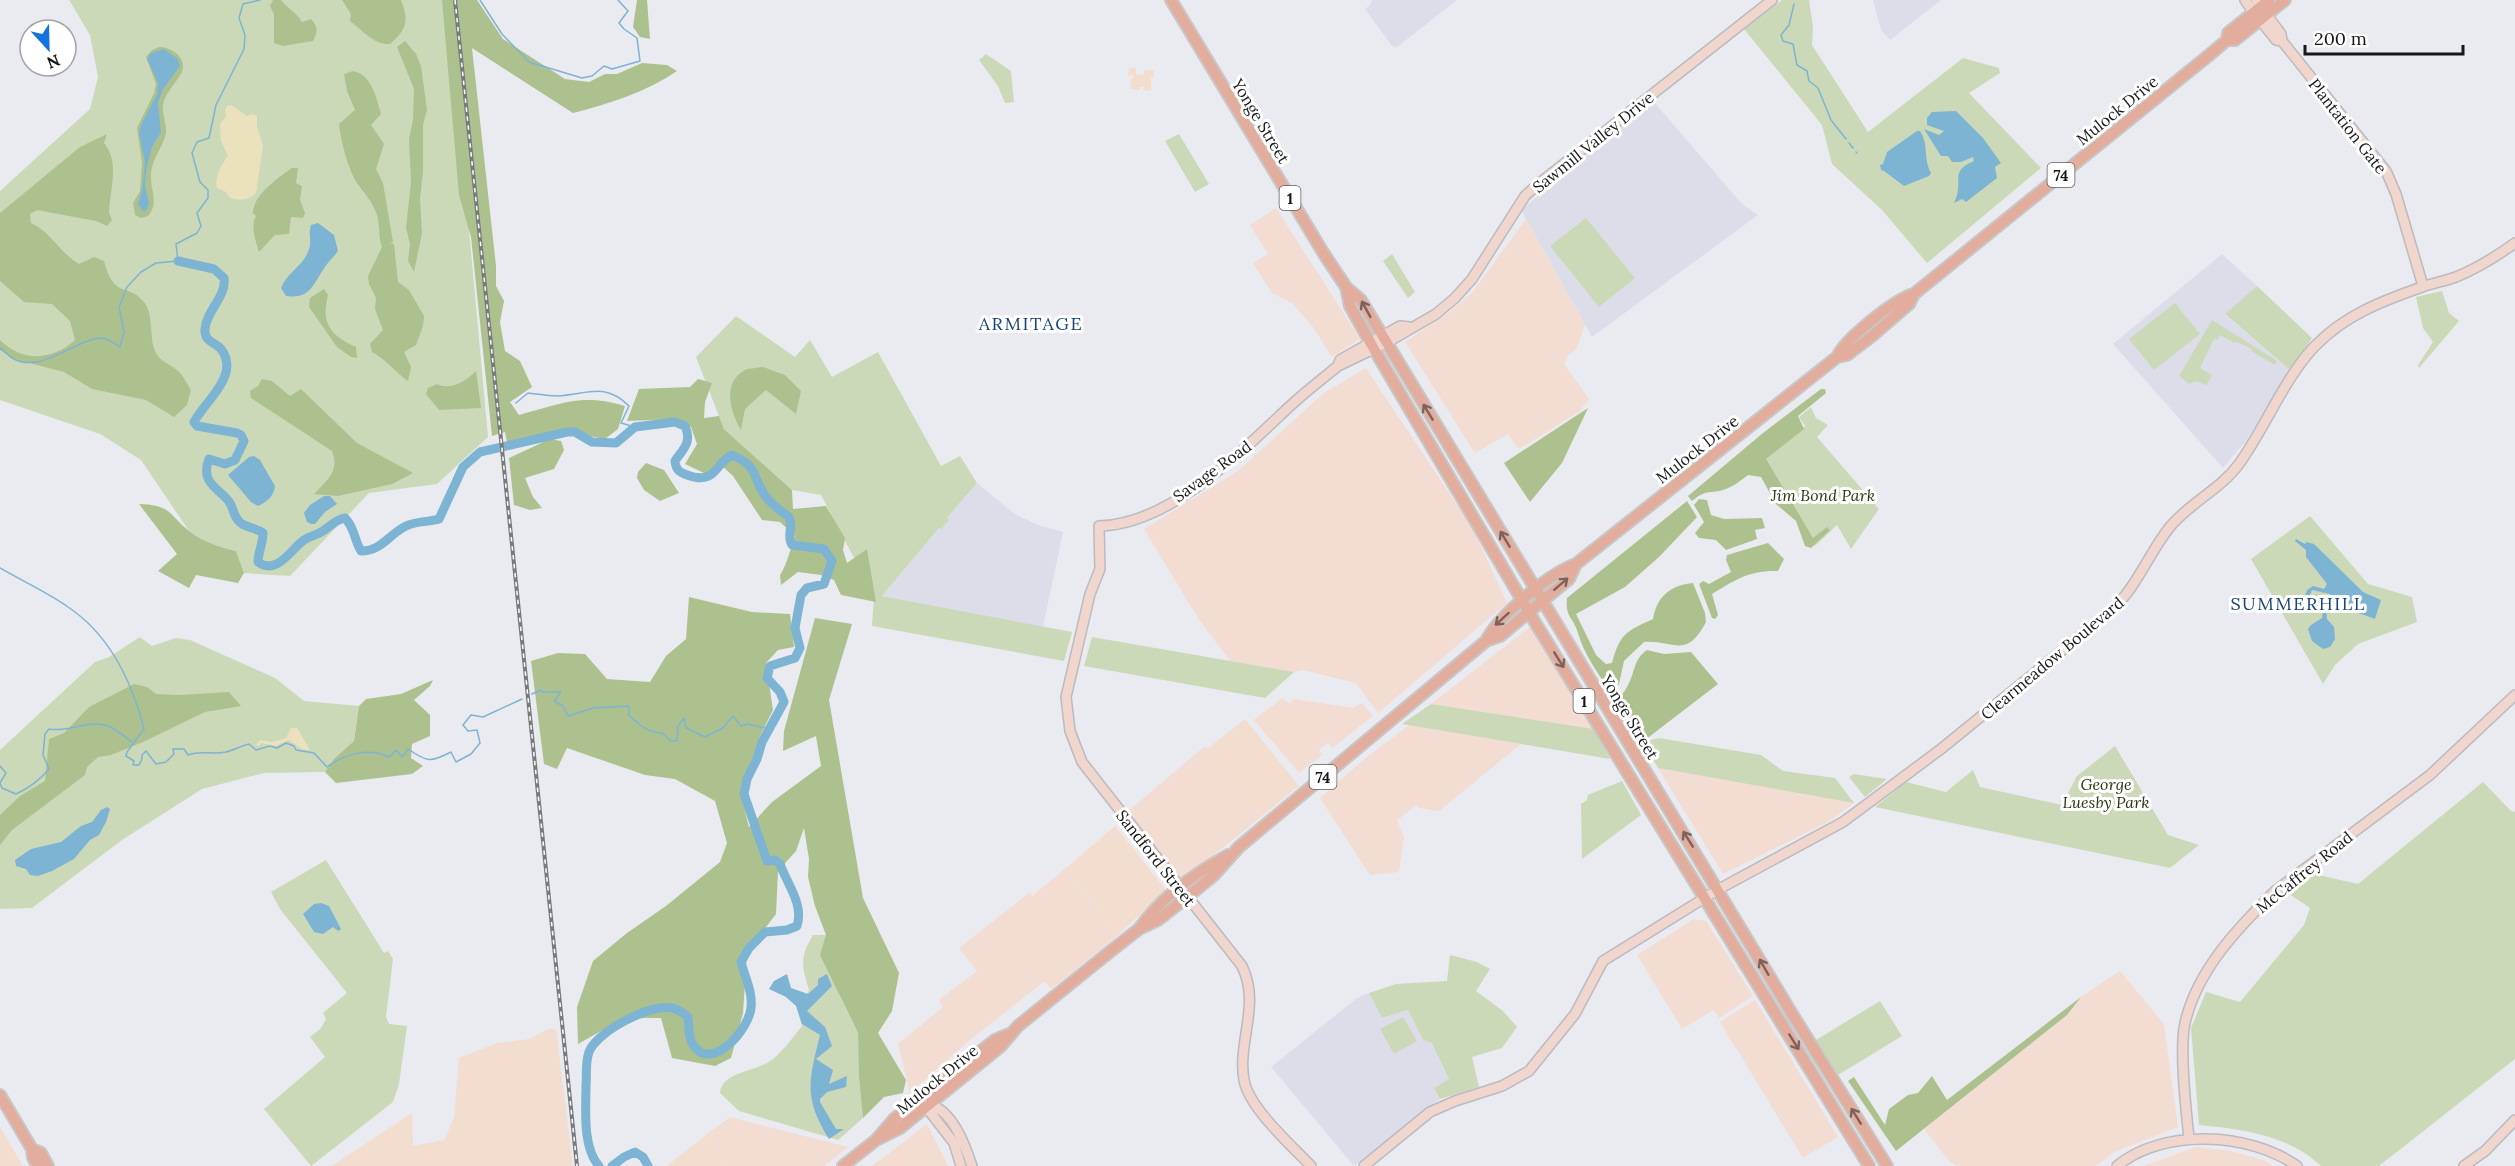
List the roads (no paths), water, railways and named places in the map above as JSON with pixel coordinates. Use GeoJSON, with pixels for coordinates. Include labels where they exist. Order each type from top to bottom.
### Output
{"type":"FeatureCollection","features":[{"type":"Feature","properties":{"kind":"main road","name":"Yonge Street"},"geometry":{"type":"LineString","coordinates":[[1171,0],[1346,287],[1361,300],[1719,889],[1794,1017],[1887,1166]]}},
{"type":"Feature","properties":{"kind":"main road","name":"Mulock Drive"},"geometry":{"type":"LineString","coordinates":[[1526,605],[1536,589],[1563,569],[1576,564],[1837,357],[1841,348],[1877,317],[1903,297],[1914,294],[2227,40],[2228,33],[2261,9],[2285,0]]}},
{"type":"Feature","properties":{"kind":"main road","name":"Yonge Street"},"geometry":{"type":"LineString","coordinates":[[1346,287],[1350,306],[1372,345],[1526,605],[1703,898],[1869,1166]]}},
{"type":"Feature","properties":{"kind":"main road","name":"Mulock Drive"},"geometry":{"type":"LineString","coordinates":[[843,1166],[876,1140],[894,1119],[926,1100],[994,1040],[1010,1034],[1139,929],[1158,920],[1184,893],[1215,875],[1234,852],[1486,641],[1493,627],[1526,605],[1542,600],[1569,579],[1576,564]]}},
{"type":"Feature","properties":{"kind":"main road"},"geometry":{"type":"LineString","coordinates":[[0,1095],[32,1149],[33,1158],[38,1166]]}},
{"type":"Feature","properties":{"kind":"main road"},"geometry":{"type":"LineString","coordinates":[[32,1149],[40,1154],[48,1166]]}},
{"type":"Feature","properties":{"kind":"street","name":"Sawmill Valley Drive"},"geometry":{"type":"LineString","coordinates":[[1372,345],[1436,314],[1466,287],[1526,196],[1537,185],[1772,0]]}},
{"type":"Feature","properties":{"kind":"street"},"geometry":{"type":"LineString","coordinates":[[2245,0],[2261,9]]}},
{"type":"Feature","properties":{"kind":"street","name":"Plantation Gate"},"geometry":{"type":"LineString","coordinates":[[2261,9],[2276,40],[2282,41],[2386,171],[2396,194],[2423,286]]}},
{"type":"Feature","properties":{"kind":"street","name":"Clearmeadow Boulevard"},"geometry":{"type":"LineString","coordinates":[[1364,1166],[1430,1112],[1455,1101],[1502,1086],[1525,1074],[1543,1056],[1575,1014],[1603,961],[1703,898],[1843,822],[1941,749],[2089,631],[2127,596],[2169,528],[2230,476],[2253,444],[2300,364],[2315,345],[2350,317],[2384,300],[2475,269],[2515,243]]}},
{"type":"Feature","properties":{"kind":"street","name":"Savage Road"},"geometry":{"type":"LineString","coordinates":[[1099,526],[1114,526],[1150,515],[1218,472],[1338,366],[1340,360],[1372,345]]}},
{"type":"Feature","properties":{"kind":"street","name":"Sandford Street"},"geometry":{"type":"LineString","coordinates":[[1099,526],[1100,569],[1084,614],[1065,697],[1070,731],[1078,754],[1092,776],[1237,958],[1246,974],[1250,995],[1243,1066],[1247,1089],[1283,1137],[1311,1166]]}},
{"type":"Feature","properties":{"kind":"street","name":"McCaffrey Road"},"geometry":{"type":"LineString","coordinates":[[2189,1138],[2183,1050],[2184,1025],[2192,999],[2217,957],[2253,912],[2275,891],[2430,775],[2515,695]]}},
{"type":"Feature","properties":{"kind":"street"},"geometry":{"type":"LineString","coordinates":[[926,1100],[930,1112],[954,1143],[961,1166]]}},
{"type":"Feature","properties":{"kind":"street"},"geometry":{"type":"LineString","coordinates":[[926,1100],[937,1106],[963,1139],[972,1166]]}},
{"type":"Feature","properties":{"kind":"street"},"geometry":{"type":"LineString","coordinates":[[2464,1166],[2485,1151],[2515,1120]]}},
{"type":"Feature","properties":{"kind":"street"},"geometry":{"type":"LineString","coordinates":[[2117,1166],[2128,1157],[2153,1146],[2189,1138],[2259,1147],[2297,1166]]}},
{"type":"Feature","properties":{"kind":"water"},"geometry":{"type":"Polygon","coordinates":[[[164,49],[178,59],[180,66],[163,89],[158,103],[161,132],[152,147],[146,171],[145,186],[149,203],[147,210],[143,211],[138,204],[145,162],[139,133],[157,94],[158,83],[147,59],[151,53],[164,49]]]}},
{"type":"Feature","properties":{"kind":"water"},"geometry":{"type":"Polygon","coordinates":[[[1956,111],[1983,138],[2001,163],[1995,167],[1997,178],[1966,202],[1962,199],[1954,203],[1959,173],[1966,165],[1974,161],[1973,157],[1961,162],[1952,162],[1948,156],[1941,156],[1924,129],[1939,135],[1944,131],[1927,125],[1927,118],[1932,112],[1956,111]]]}},
{"type":"Feature","properties":{"kind":"water"},"geometry":{"type":"Polygon","coordinates":[[[1920,131],[1923,136],[1931,173],[1929,176],[1904,186],[1881,170],[1880,165],[1883,164],[1887,152],[1920,131]]]}},
{"type":"Feature","properties":{"kind":"water"},"geometry":{"type":"Polygon","coordinates":[[[318,223],[334,235],[338,251],[305,294],[286,296],[281,288],[307,255],[311,225],[318,223]]]}},
{"type":"Feature","properties":{"kind":"water"},"geometry":{"type":"Polygon","coordinates":[[[254,456],[260,460],[275,486],[270,498],[258,506],[251,502],[228,475],[249,457],[254,456]]]}},
{"type":"Feature","properties":{"kind":"water"},"geometry":{"type":"Polygon","coordinates":[[[324,496],[330,496],[337,504],[325,512],[315,524],[307,522],[304,513],[310,505],[324,496]]]}},
{"type":"Feature","properties":{"kind":"water"},"geometry":{"type":"Polygon","coordinates":[[[2296,539],[2305,544],[2306,542],[2314,544],[2363,592],[2381,600],[2375,619],[2345,608],[2338,611],[2330,594],[2312,590],[2309,597],[2326,608],[2327,619],[2334,627],[2335,639],[2330,647],[2323,649],[2312,641],[2308,629],[2322,618],[2323,610],[2305,596],[2307,590],[2313,586],[2324,589],[2327,584],[2306,557],[2306,550],[2295,541],[2296,539]]]}},
{"type":"Feature","properties":{"kind":"water"},"geometry":{"type":"Polygon","coordinates":[[[107,807],[110,809],[99,835],[90,840],[74,859],[38,876],[30,875],[26,869],[16,866],[15,860],[31,849],[61,842],[81,826],[92,822],[101,810],[107,807]]]}},
{"type":"Feature","properties":{"kind":"water"},"geometry":{"type":"Polygon","coordinates":[[[321,903],[329,906],[341,929],[338,931],[333,927],[323,934],[314,932],[303,914],[314,904],[321,903]]]}},
{"type":"Feature","properties":{"kind":"water"},"geometry":{"type":"Polygon","coordinates":[[[787,974],[791,988],[808,994],[818,985],[818,979],[827,974],[832,986],[807,1011],[825,1027],[832,1046],[816,1059],[833,1070],[829,1084],[847,1076],[846,1087],[827,1092],[820,1099],[836,1129],[844,1129],[829,1139],[815,1112],[812,1100],[811,1077],[820,1035],[802,1024],[796,1006],[786,997],[769,989],[774,981],[787,974]]]}},
{"type":"Feature","properties":{"kind":"waterway"},"geometry":{"type":"LineString","coordinates":[[0,348],[12,358],[25,362],[36,362],[93,339],[110,340],[120,347],[124,332],[119,307],[127,287],[141,272],[156,263],[178,261],[176,244],[197,233],[201,226],[197,213],[208,198],[208,190],[200,182],[192,153],[197,142],[209,138],[216,105],[244,49],[245,35],[239,18],[243,4],[260,0]]}},
{"type":"Feature","properties":{"kind":"waterway"},"geometry":{"type":"LineString","coordinates":[[480,0],[502,34],[529,62],[582,78],[592,76],[604,66],[612,69],[640,61],[637,38],[619,23],[628,11],[618,0]]}},
{"type":"Feature","properties":{"kind":"waterway"},"geometry":{"type":"LineString","coordinates":[[1794,4],[1789,25],[1781,35],[1783,41],[1793,44],[1797,65],[1807,71],[1809,81],[1818,88],[1831,120],[1846,139]]}},
{"type":"Feature","properties":{"kind":"waterway"},"geometry":{"type":"LineString","coordinates":[[1849,143],[1853,148]]}},
{"type":"Feature","properties":{"kind":"waterway"},"geometry":{"type":"LineString","coordinates":[[178,261],[214,269],[224,278],[220,297],[206,322],[205,333],[206,337],[221,349],[227,368],[219,387],[194,422],[197,426],[237,433],[244,441],[235,460],[225,464],[209,459],[207,474],[212,485],[230,503],[239,522],[263,533],[258,562],[271,566],[277,564],[304,540],[345,518],[353,530],[361,551],[374,548],[410,524],[439,519],[463,467],[480,452],[567,432],[575,432],[592,442],[616,443],[635,427],[675,422],[685,426],[688,436],[686,445],[675,461],[678,470],[687,475],[704,478],[714,472],[726,458],[732,455],[741,459],[751,467],[766,498],[789,517],[792,545],[824,549],[832,561],[824,584],[807,588],[801,595],[795,628],[800,648],[795,658],[770,666],[767,678],[780,692],[784,702],[762,742],[747,779],[744,794],[767,861],[775,860],[780,864],[794,894],[799,918],[797,926],[787,930],[765,932],[749,948],[741,962],[751,996],[749,1017],[737,1036],[719,1051],[710,1054],[701,1052],[693,1045],[689,1035],[688,1017],[672,1008],[638,1014],[613,1028],[594,1044],[587,1060],[586,1116],[587,1138],[599,1166]]}},
{"type":"Feature","properties":{"kind":"waterway"},"geometry":{"type":"LineString","coordinates":[[516,403],[528,393],[557,396],[603,392],[620,398],[629,406],[621,423],[635,427]]}},
{"type":"Feature","properties":{"kind":"waterway"},"geometry":{"type":"LineString","coordinates":[[0,568],[68,607],[83,618],[107,646],[126,677],[144,729],[127,752],[126,756],[134,761],[133,765],[139,765],[146,751],[156,764],[166,762],[174,754],[173,749],[184,749],[188,755],[226,752],[249,744],[256,750],[270,746],[277,748],[286,743],[294,746],[296,750],[314,753],[327,767],[357,753],[365,752],[389,757],[396,750],[402,757],[408,749],[429,760],[451,752],[456,762],[471,754],[480,743],[477,730],[468,731],[463,725],[471,715],[483,717],[522,699]]}},
{"type":"Feature","properties":{"kind":"waterway"},"geometry":{"type":"LineString","coordinates":[[532,694],[541,690],[542,692],[561,692],[554,701],[563,706],[568,716],[593,708],[629,706],[629,715],[636,722],[648,730],[662,733],[671,741],[677,741],[678,726],[684,718],[686,728],[705,737],[723,728],[733,716],[741,726],[748,724],[769,729]]}},
{"type":"Feature","properties":{"kind":"waterway"},"geometry":{"type":"LineString","coordinates":[[0,783],[2,788],[16,794],[34,784],[49,769],[43,755],[45,734],[49,729],[101,724],[114,729],[132,742]]}},
{"type":"Feature","properties":{"kind":"waterway"},"geometry":{"type":"LineString","coordinates":[[0,766],[6,773],[0,783]]}},
{"type":"Feature","properties":{"kind":"waterway"},"geometry":{"type":"LineString","coordinates":[[612,1166],[635,1152],[643,1157],[648,1166]]}},
{"type":"Feature","properties":{"kind":"railway"},"geometry":{"type":"LineString","coordinates":[[455,0],[577,1166]]}},
{"type":"Feature","properties":{"kind":"district","name":"ARMITAGE"},"geometry":{"type":"Point","coordinates":[1031,323]}},
{"type":"Feature","properties":{"kind":"district","name":"SUMMERHILL"},"geometry":{"type":"Point","coordinates":[2298,603]}},
{"type":"Feature","properties":{"kind":"park label","name":"Jim Bond Park"},"geometry":{"type":"Point","coordinates":[1823,495]}},
{"type":"Feature","properties":{"kind":"park label","name":"George Luesby Park"},"geometry":{"type":"Point","coordinates":[2106,793]}}]}
